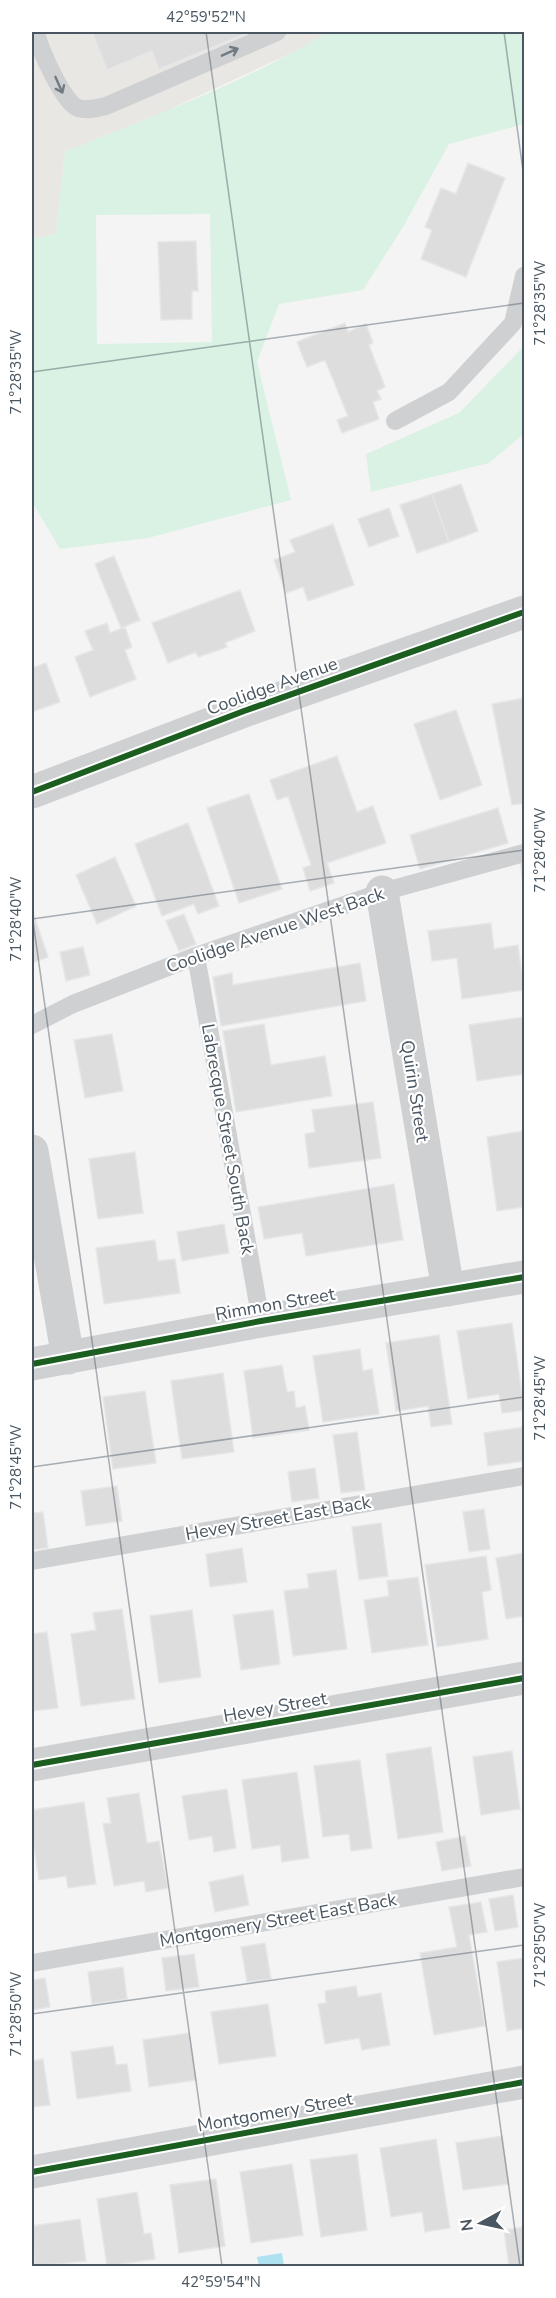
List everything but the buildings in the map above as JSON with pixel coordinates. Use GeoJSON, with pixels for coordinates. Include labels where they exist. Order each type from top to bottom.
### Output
{"type":"FeatureCollection","features":[{"type":"Feature","properties":{"kind":"street","name":"Coolidge Avenue"},"geometry":{"type":"LineString","coordinates":[[32,792],[244,711],[525,612]]}},
{"type":"Feature","properties":{"kind":"street","name":"Quirin Street"},"geometry":{"type":"LineString","coordinates":[[382,892],[448,1290]]}},
{"type":"Feature","properties":{"kind":"street"},"geometry":{"type":"LineString","coordinates":[[32,1151],[68,1358]]}},
{"type":"Feature","properties":{"kind":"street","name":"Rimmon Street"},"geometry":{"type":"LineString","coordinates":[[32,1364],[261,1321],[525,1277]]}},
{"type":"Feature","properties":{"kind":"street","name":"Hevey Street"},"geometry":{"type":"LineString","coordinates":[[32,1765],[525,1678]]}},
{"type":"Feature","properties":{"kind":"street","name":"Montgomery Street"},"geometry":{"type":"LineString","coordinates":[[32,2172],[525,2082]]}},
{"type":"Feature","properties":{"kind":"lane"},"geometry":{"type":"LineString","coordinates":[[36,32],[65,99],[77,108],[90,110],[106,106],[277,32]]}},
{"type":"Feature","properties":{"kind":"lane"},"geometry":{"type":"LineString","coordinates":[[394,421],[449,392],[513,323],[525,276]]}},
{"type":"Feature","properties":{"kind":"lane","name":"Coolidge Avenue West Back"},"geometry":{"type":"LineString","coordinates":[[32,1025],[73,1004],[196,956],[382,892],[525,854]]}},
{"type":"Feature","properties":{"kind":"lane","name":"Labrecque Street South Back"},"geometry":{"type":"LineString","coordinates":[[196,956],[261,1321]]}},
{"type":"Feature","properties":{"kind":"lane","name":"Hevey Street East Back"},"geometry":{"type":"LineString","coordinates":[[32,1561],[525,1476]]}},
{"type":"Feature","properties":{"kind":"lane","name":"Montgomery Street East Back"},"geometry":{"type":"LineString","coordinates":[[32,1963],[525,1877]]}},
{"type":"Feature","properties":{"kind":"shaded area"},"geometry":{"type":"Polygon","coordinates":[[[32,32],[328,32],[300,49],[164,112],[65,152],[56,234],[32,239],[32,32]]]}},
{"type":"Feature","properties":{"kind":"green space"},"geometry":{"type":"Polygon","coordinates":[[[328,32],[524,32],[524,124],[449,144],[403,227],[363,290],[279,304],[257,362],[291,500],[148,538],[60,549],[32,502],[32,239],[56,234],[65,152],[199,97],[297,50],[328,32]],[[210,214],[96,215],[97,344],[212,342],[210,214]]]}},
{"type":"Feature","properties":{"kind":"green space"},"geometry":{"type":"Polygon","coordinates":[[[524,346],[524,434],[489,463],[371,492],[366,454],[459,413],[524,346]]]}},
{"type":"Feature","properties":{"kind":"water"},"geometry":{"type":"Polygon","coordinates":[[[282,2253],[284,2266],[259,2266],[257,2257],[282,2253]]]}},
{"type":"Feature","properties":{"kind":"cycle path"},"geometry":{"type":"LineString","coordinates":[[32,792],[244,711],[524,612]]}},
{"type":"Feature","properties":{"kind":"cycle path"},"geometry":{"type":"LineString","coordinates":[[32,1364],[261,1321],[524,1277]]}},
{"type":"Feature","properties":{"kind":"cycle path"},"geometry":{"type":"LineString","coordinates":[[32,1765],[524,1678]]}},
{"type":"Feature","properties":{"kind":"cycle path"},"geometry":{"type":"LineString","coordinates":[[32,2172],[524,2082]]}}]}
